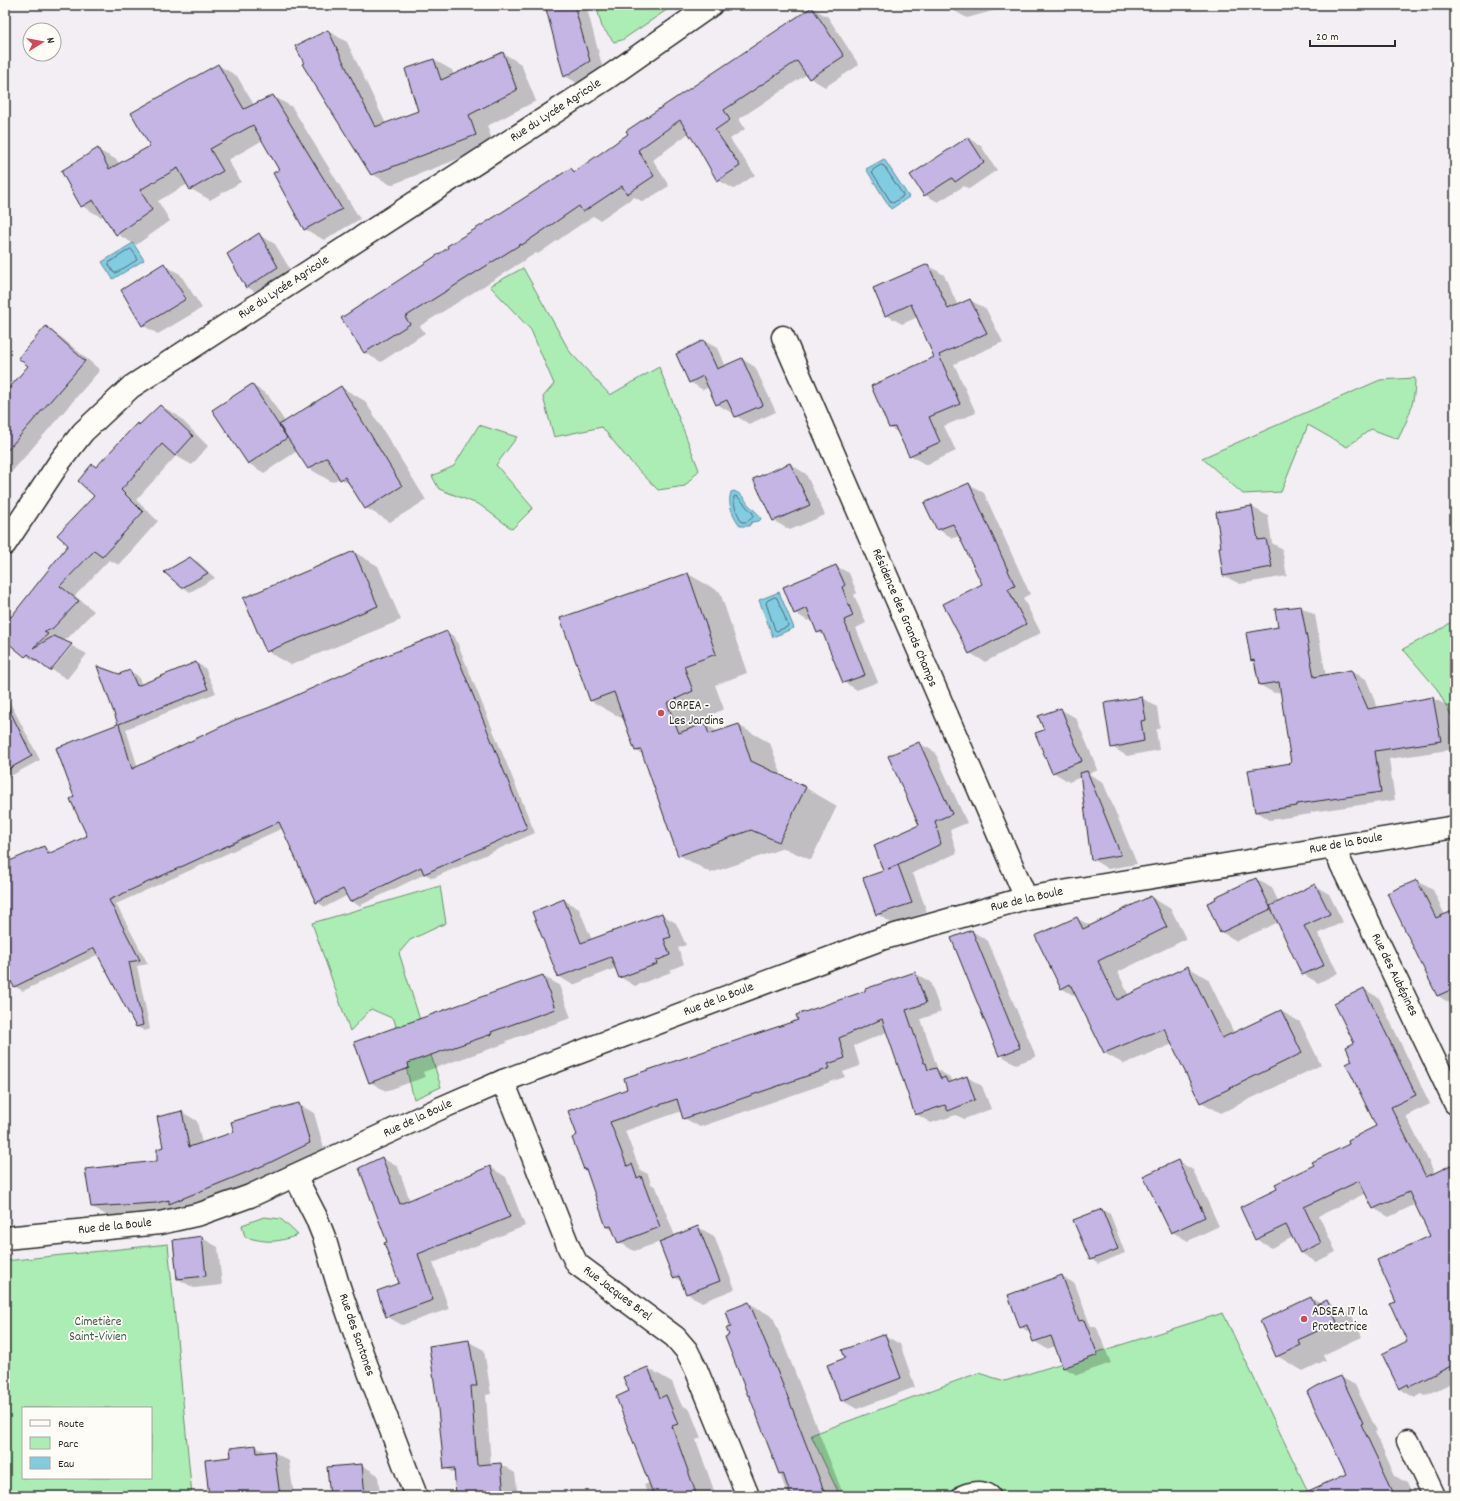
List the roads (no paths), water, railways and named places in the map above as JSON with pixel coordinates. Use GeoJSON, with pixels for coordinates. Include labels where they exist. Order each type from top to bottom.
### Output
{"type":"FeatureCollection","features":[{"type":"Feature","properties":{"kind":"street","name":"Rue du Lycée Agricole"},"geometry":{"type":"LineString","coordinates":[[7,537],[61,460],[83,432],[131,387],[607,78],[711,5]]}},
{"type":"Feature","properties":{"kind":"street","name":"Résidence des Grands Champs"},"geometry":{"type":"LineString","coordinates":[[783,337],[1026,898]]}},
{"type":"Feature","properties":{"kind":"street","name":"Rue de la Boule"},"geometry":{"type":"LineString","coordinates":[[5,1238],[167,1221],[200,1214],[250,1196],[440,1108],[504,1081],[881,939],[1026,898],[1455,827]]}},
{"type":"Feature","properties":{"kind":"street","name":"Rue des Aubépines"},"geometry":{"type":"LineString","coordinates":[[1333,846],[1455,1103]]}},
{"type":"Feature","properties":{"kind":"street","name":"Rue Jacques Brel"},"geometry":{"type":"LineString","coordinates":[[504,1081],[569,1248],[577,1264],[675,1337],[687,1351],[696,1369],[748,1496]]}},
{"type":"Feature","properties":{"kind":"street","name":"Rue des Santones"},"geometry":{"type":"LineString","coordinates":[[295,1176],[316,1217],[324,1237],[337,1281],[360,1348],[416,1496]]}},
{"type":"Feature","properties":{"kind":"street"},"geometry":{"type":"LineString","coordinates":[[1408,1441],[1434,1496]]}},
{"type":"Feature","properties":{"kind":"water"},"geometry":{"type":"Polygon","coordinates":[[[884,159],[909,197],[891,209],[866,169],[884,159]]]}},
{"type":"Feature","properties":{"kind":"water"},"geometry":{"type":"Polygon","coordinates":[[[133,243],[144,260],[113,279],[102,262],[133,243]]]}},
{"type":"Feature","properties":{"kind":"water"},"geometry":{"type":"Polygon","coordinates":[[[734,491],[743,497],[758,514],[761,519],[759,521],[752,522],[749,526],[740,526],[730,506],[731,492],[734,491]]]}},
{"type":"Feature","properties":{"kind":"water"},"geometry":{"type":"Polygon","coordinates":[[[779,592],[794,628],[773,637],[759,600],[779,592]]]}},
{"type":"Feature","properties":{"kind":"place","name":"ORPEA - Les Jardins"},"geometry":{"type":"Point","coordinates":[661,713]}},
{"type":"Feature","properties":{"kind":"place","name":"ADSEA 17 la Protectrice"},"geometry":{"type":"Point","coordinates":[1304,1319]}},
{"type":"Feature","properties":{"kind":"park label","name":"Cimetière Saint-Vivien"},"geometry":{"type":"Point","coordinates":[98,1330]}}]}
